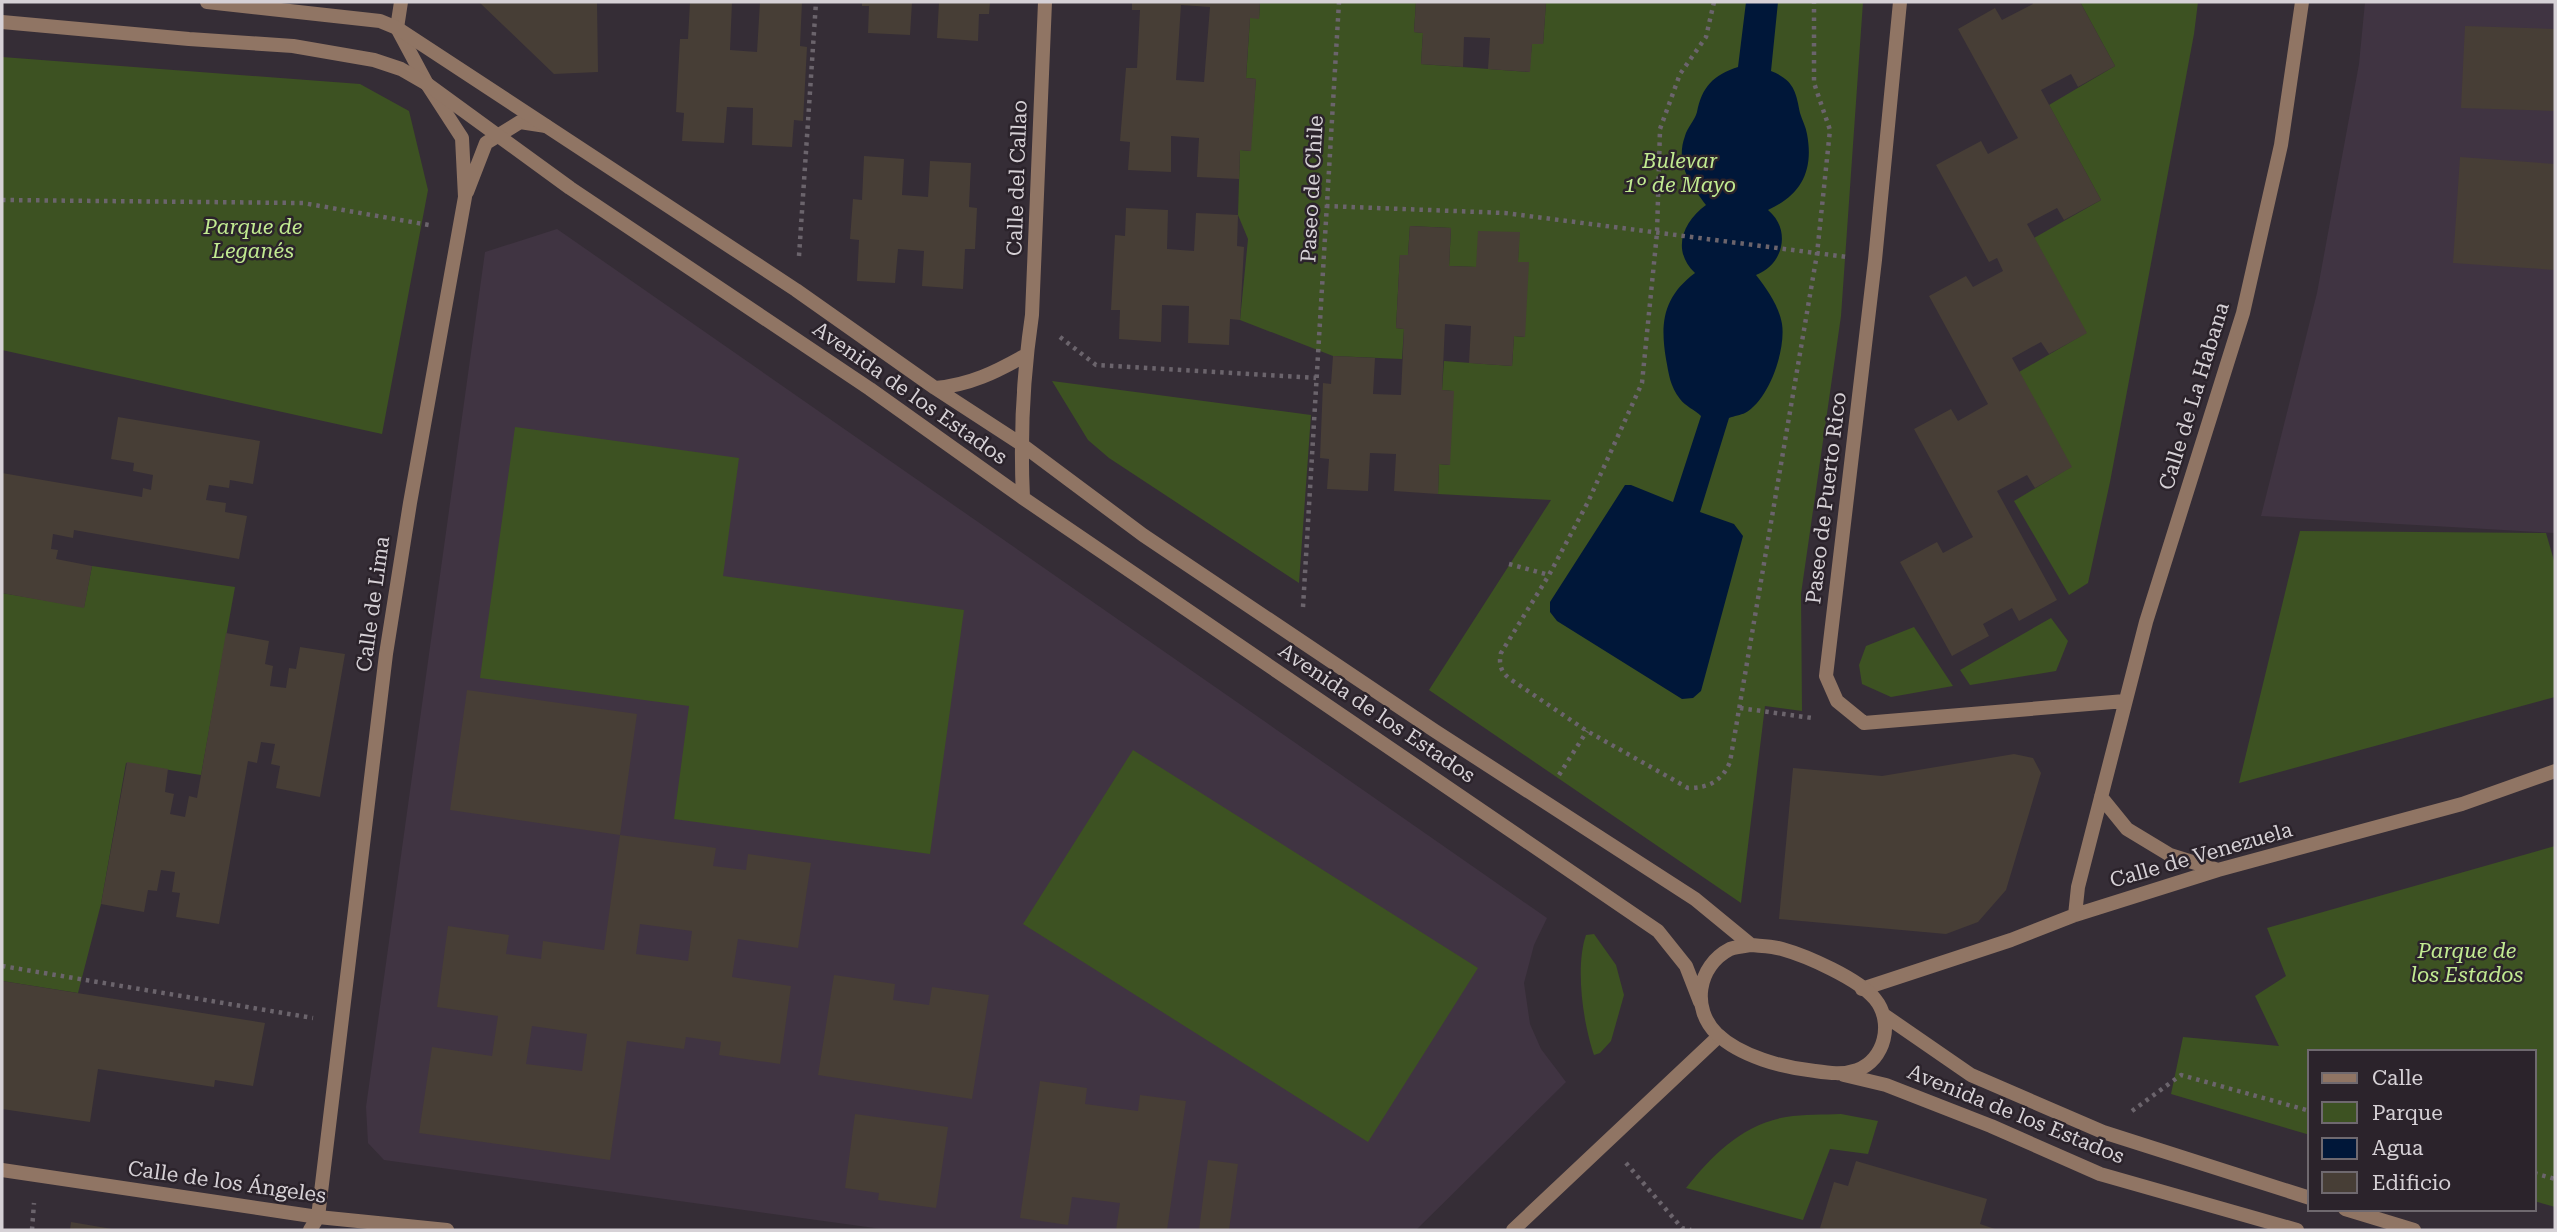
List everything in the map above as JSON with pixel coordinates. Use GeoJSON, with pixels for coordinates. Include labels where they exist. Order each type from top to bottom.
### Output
{"type":"FeatureCollection","features":[{"type":"Feature","properties":{"kind":"street","name":"Avenida de los Estados"},"geometry":{"type":"LineString","coordinates":[[207,2],[380,21],[397,28],[796,290],[935,388],[1021,444],[1143,535],[1695,899],[1751,945]]}},
{"type":"Feature","properties":{"kind":"street"},"geometry":{"type":"LineString","coordinates":[[397,28],[401,2]]}},
{"type":"Feature","properties":{"kind":"street","name":"Calle del Callao"},"geometry":{"type":"LineString","coordinates":[[1023,498],[1021,444],[1026,355],[1032,315],[1045,2]]}},
{"type":"Feature","properties":{"kind":"street","name":"Paseo de Puerto Rico"},"geometry":{"type":"LineString","coordinates":[[1836,701],[1826,676],[1875,260],[1900,2]]}},
{"type":"Feature","properties":{"kind":"street","name":"Calle de La Habana"},"geometry":{"type":"LineString","coordinates":[[2075,915],[2078,887],[2146,622],[2243,313],[2281,145],[2302,2]]}},
{"type":"Feature","properties":{"kind":"street","name":"Avenida de los Estados"},"geometry":{"type":"LineString","coordinates":[[2,22],[293,46],[374,60],[401,69],[427,84],[570,188],[870,389],[1023,498],[1658,931],[1686,966],[1700,1002]]}},
{"type":"Feature","properties":{"kind":"street","name":"Calle de Lima"},"geometry":{"type":"LineString","coordinates":[[310,1230],[318,1217],[386,654],[465,197],[462,138],[427,84],[397,28]]}},
{"type":"Feature","properties":{"kind":"street"},"geometry":{"type":"LineString","coordinates":[[465,197],[486,143],[520,122],[549,126]]}},
{"type":"Feature","properties":{"kind":"street"},"geometry":{"type":"LineString","coordinates":[[935,388],[960,386],[978,380],[1026,355]]}},
{"type":"Feature","properties":{"kind":"street"},"geometry":{"type":"LineString","coordinates":[[1836,701],[1864,723],[2125,701]]}},
{"type":"Feature","properties":{"kind":"street","name":"Calle de Venezuela"},"geometry":{"type":"LineString","coordinates":[[1863,989],[2011,940],[2075,915],[2218,870],[2462,804],[2555,771]]}},
{"type":"Feature","properties":{"kind":"street"},"geometry":{"type":"LineString","coordinates":[[2101,797],[2127,829],[2170,855],[2218,870]]}},
{"type":"Feature","properties":{"kind":"street"},"geometry":{"type":"LineString","coordinates":[[1751,945],[1781,948],[1812,960],[1840,974],[1875,998],[1884,1015],[1885,1029],[1878,1055],[1857,1070],[1839,1074],[1801,1070],[1764,1059],[1718,1036],[1704,1020],[1700,1002],[1703,979],[1714,961],[1731,949],[1751,945]]}},
{"type":"Feature","properties":{"kind":"street","name":"Avenida de los Estados"},"geometry":{"type":"LineString","coordinates":[[1884,1015],[1971,1074],[2103,1132],[2308,1197]]}},
{"type":"Feature","properties":{"kind":"street"},"geometry":{"type":"LineString","coordinates":[[1513,1230],[1718,1036]]}},
{"type":"Feature","properties":{"kind":"street","name":"Avenida de los Estados"},"geometry":{"type":"LineString","coordinates":[[1839,1074],[1886,1085],[1991,1126],[2100,1174],[2297,1230]]}},
{"type":"Feature","properties":{"kind":"street","name":"Calle de los Ángeles"},"geometry":{"type":"LineString","coordinates":[[2,1170],[318,1217],[447,1230]]}},
{"type":"Feature","properties":{"kind":"street"},"geometry":{"type":"LineString","coordinates":[[2352,1211],[2414,1230]]}},
{"type":"Feature","properties":{"kind":"path"},"geometry":{"type":"LineString","coordinates":[[796,290],[816,2]]}},
{"type":"Feature","properties":{"kind":"path","name":"Paseo de Chile"},"geometry":{"type":"LineString","coordinates":[[1301,639],[1339,2]]}},
{"type":"Feature","properties":{"kind":"path"},"geometry":{"type":"LineString","coordinates":[[1714,2],[1706,37],[1680,74],[1660,129],[1657,233],[1642,383],[1588,502],[1549,575],[1501,653],[1500,668],[1505,676],[1587,731],[1689,788],[1704,788],[1716,782],[1726,772],[1730,762],[1817,254],[1830,130],[1814,83],[1814,2]]}},
{"type":"Feature","properties":{"kind":"path"},"geometry":{"type":"LineString","coordinates":[[2,200],[303,203],[461,230]]}},
{"type":"Feature","properties":{"kind":"path"},"geometry":{"type":"LineString","coordinates":[[1326,206],[1505,213],[1817,254]]}},
{"type":"Feature","properties":{"kind":"path"},"geometry":{"type":"LineString","coordinates":[[1032,315],[1096,365],[1316,378]]}},
{"type":"Feature","properties":{"kind":"path"},"geometry":{"type":"LineString","coordinates":[[1509,565],[1549,575]]}},
{"type":"Feature","properties":{"kind":"path"},"geometry":{"type":"LineString","coordinates":[[1740,708],[1819,719],[1836,701]]}},
{"type":"Feature","properties":{"kind":"path"},"geometry":{"type":"LineString","coordinates":[[1543,801],[1587,731]]}},
{"type":"Feature","properties":{"kind":"path"},"geometry":{"type":"LineString","coordinates":[[2,966],[342,1023]]}},
{"type":"Feature","properties":{"kind":"path"},"geometry":{"type":"LineString","coordinates":[[2103,1132],[2181,1075],[2308,1110]]}},
{"type":"Feature","properties":{"kind":"path"},"geometry":{"type":"LineString","coordinates":[[1607,1141],[1682,1228],[1691,1230]]}},
{"type":"Feature","properties":{"kind":"path"},"geometry":{"type":"LineString","coordinates":[[2536,1174],[2555,1179]]}},
{"type":"Feature","properties":{"kind":"shaded area"},"geometry":{"type":"Polygon","coordinates":[[[2365,2],[2555,2],[2555,533],[2261,516],[2317,293],[2359,64],[2365,2]]]}},
{"type":"Feature","properties":{"kind":"shaded area"},"geometry":{"type":"Polygon","coordinates":[[[557,229],[1547,918],[1534,945],[1524,983],[1530,1024],[1541,1049],[1566,1082],[1416,1230],[889,1230],[384,1160],[368,1143],[366,1107],[485,252],[557,229]]]}},
{"type":"Feature","properties":{"kind":"green space","name":"Bulevar 1º de Mayo"},"geometry":{"type":"Polygon","coordinates":[[[1260,2],[1416,2],[1414,32],[1423,33],[1421,64],[1529,72],[1532,44],[1543,44],[1546,2],[1863,2],[1841,316],[1801,594],[1802,711],[1765,706],[1741,903],[1429,690],[1551,500],[1438,494],[1439,464],[1449,465],[1453,391],[1442,390],[1444,361],[1512,366],[1514,336],[1524,337],[1528,262],[1518,262],[1519,233],[1476,267],[1449,266],[1451,228],[1410,226],[1408,255],[1400,255],[1396,328],[1404,329],[1402,359],[1333,356],[1240,320],[1248,239],[1238,215],[1240,150],[1250,151],[1256,79],[1246,78],[1250,18],[1259,18],[1260,2]]]}},
{"type":"Feature","properties":{"kind":"green space"},"geometry":{"type":"Polygon","coordinates":[[[2080,2],[2198,2],[2110,482],[2088,583],[2069,595],[2014,501],[2071,467],[2019,372],[2086,333],[2034,238],[2101,200],[2049,105],[2115,66],[2080,2]]]}},
{"type":"Feature","properties":{"kind":"green space","name":"Parque de Leganés"},"geometry":{"type":"Polygon","coordinates":[[[2,57],[360,84],[409,111],[428,190],[382,434],[2,350],[2,57]]]}},
{"type":"Feature","properties":{"kind":"green space"},"geometry":{"type":"Polygon","coordinates":[[[1052,381],[1311,415],[1299,583],[1109,458],[1088,440],[1052,381]]]}},
{"type":"Feature","properties":{"kind":"green space"},"geometry":{"type":"Polygon","coordinates":[[[515,427],[739,458],[723,576],[964,610],[930,854],[674,819],[689,706],[480,678],[515,427]]]}},
{"type":"Feature","properties":{"kind":"green space"},"geometry":{"type":"Polygon","coordinates":[[[2300,531],[2546,533],[2555,564],[2555,697],[2239,783],[2300,531]]]}},
{"type":"Feature","properties":{"kind":"green space"},"geometry":{"type":"Polygon","coordinates":[[[92,566],[235,587],[201,775],[126,763],[101,904],[78,993],[2,981],[2,593],[84,607],[92,566]]]}},
{"type":"Feature","properties":{"kind":"green space"},"geometry":{"type":"Polygon","coordinates":[[[2051,618],[2068,641],[2056,671],[1970,685],[1960,670],[2051,618]]]}},
{"type":"Feature","properties":{"kind":"green space"},"geometry":{"type":"Polygon","coordinates":[[[1914,627],[1953,686],[1891,697],[1862,684],[1859,665],[1866,646],[1914,627]]]}},
{"type":"Feature","properties":{"kind":"green space"},"geometry":{"type":"Polygon","coordinates":[[[1133,750],[1478,968],[1368,1142],[1023,924],[1133,750]]]}},
{"type":"Feature","properties":{"kind":"green space","name":"Parque de los Estados"},"geometry":{"type":"Polygon","coordinates":[[[2555,846],[2555,1207],[2536,1202],[2536,1050],[2308,1050],[2308,1134],[2171,1094],[2183,1037],[2279,1046],[2255,996],[2286,976],[2267,928],[2555,846]]]}},
{"type":"Feature","properties":{"kind":"green space"},"geometry":{"type":"Polygon","coordinates":[[[1594,934],[1616,965],[1624,995],[1611,1041],[1600,1053],[1594,1055],[1584,1011],[1581,963],[1586,935],[1594,934]]]}},
{"type":"Feature","properties":{"kind":"green space"},"geometry":{"type":"Polygon","coordinates":[[[1841,1114],[1878,1121],[1868,1154],[1830,1149],[1803,1220],[1686,1188],[1718,1153],[1756,1126],[1786,1117],[1841,1114]]]}},
{"type":"Feature","properties":{"kind":"water"},"geometry":{"type":"Polygon","coordinates":[[[1746,2],[1778,2],[1771,71],[1785,78],[1793,88],[1806,131],[1808,159],[1797,189],[1768,210],[1780,227],[1781,246],[1773,263],[1756,275],[1778,311],[1783,335],[1781,347],[1774,373],[1754,407],[1729,418],[1700,512],[1734,524],[1743,536],[1701,691],[1693,698],[1682,699],[1557,621],[1550,612],[1550,602],[1625,485],[1673,502],[1701,416],[1682,401],[1674,390],[1664,346],[1664,322],[1670,301],[1684,282],[1695,273],[1683,255],[1683,237],[1691,220],[1706,205],[1686,173],[1682,146],[1710,83],[1738,67],[1746,2]]]}},
{"type":"Feature","properties":{"kind":"building"},"geometry":{"type":"Polygon","coordinates":[[[479,2],[597,2],[598,72],[554,74],[479,2]]]}},
{"type":"Feature","properties":{"kind":"building"},"geometry":{"type":"Polygon","coordinates":[[[690,2],[732,2],[730,50],[757,52],[760,2],[802,2],[800,46],[807,47],[803,121],[794,120],[792,147],[752,145],[753,108],[727,107],[724,143],[682,141],[684,113],[676,112],[680,39],[688,39],[690,2]]]}},
{"type":"Feature","properties":{"kind":"building"},"geometry":{"type":"Polygon","coordinates":[[[862,2],[912,2],[910,35],[868,33],[869,6],[862,6],[862,2]]]}},
{"type":"Feature","properties":{"kind":"building"},"geometry":{"type":"Polygon","coordinates":[[[939,2],[990,2],[989,14],[979,14],[978,41],[937,38],[939,2]]]}},
{"type":"Feature","properties":{"kind":"building"},"geometry":{"type":"Polygon","coordinates":[[[1132,2],[1260,2],[1259,19],[1250,18],[1246,78],[1256,79],[1251,151],[1240,150],[1239,179],[1197,177],[1199,138],[1171,136],[1171,172],[1128,170],[1130,142],[1120,141],[1126,68],[1137,68],[1140,10],[1132,10],[1132,2]],[[1181,5],[1176,80],[1204,82],[1210,7],[1181,5]]]}},
{"type":"Feature","properties":{"kind":"building"},"geometry":{"type":"Polygon","coordinates":[[[1416,2],[1546,2],[1543,44],[1532,44],[1530,72],[1488,69],[1490,38],[1464,37],[1463,67],[1421,64],[1423,33],[1414,32],[1416,2]]]}},
{"type":"Feature","properties":{"kind":"building"},"geometry":{"type":"Polygon","coordinates":[[[2032,2],[2080,2],[2115,66],[2078,87],[2071,74],[2041,90],[2101,200],[2064,220],[2057,208],[2027,224],[2087,333],[2049,354],[2041,342],[2012,358],[2072,467],[2035,488],[2027,475],[1997,491],[2057,600],[2019,621],[2012,608],[1983,624],[1989,636],[1952,656],[1900,562],[1937,542],[1943,553],[1973,537],[1914,429],[1951,409],[1958,421],[1988,404],[1929,296],[1966,276],[1973,287],[2003,271],[1997,258],[1989,262],[1936,165],[1981,141],[1988,154],[2018,138],[1958,29],[1995,8],[2002,20],[2033,4],[2032,2]]]}},
{"type":"Feature","properties":{"kind":"building"},"geometry":{"type":"Polygon","coordinates":[[[2465,26],[2555,29],[2555,111],[2461,108],[2465,26]]]}},
{"type":"Feature","properties":{"kind":"building"},"geometry":{"type":"Polygon","coordinates":[[[864,156],[904,159],[902,195],[928,197],[930,161],[971,163],[969,207],[977,208],[975,249],[965,249],[963,289],[922,286],[924,251],[898,249],[895,283],[857,281],[859,240],[850,239],[853,199],[862,200],[864,156]]]}},
{"type":"Feature","properties":{"kind":"building"},"geometry":{"type":"Polygon","coordinates":[[[2460,157],[2555,164],[2555,270],[2453,263],[2460,157]]]}},
{"type":"Feature","properties":{"kind":"building"},"geometry":{"type":"Polygon","coordinates":[[[1126,208],[1168,210],[1167,249],[1194,251],[1196,213],[1238,215],[1237,246],[1244,247],[1240,320],[1230,319],[1229,345],[1188,343],[1189,306],[1162,305],[1161,342],[1119,339],[1120,310],[1111,310],[1115,235],[1125,236],[1126,208]]]}},
{"type":"Feature","properties":{"kind":"building"},"geometry":{"type":"Polygon","coordinates":[[[1410,226],[1451,228],[1449,266],[1476,267],[1478,231],[1520,232],[1518,262],[1529,262],[1525,337],[1514,336],[1512,366],[1469,363],[1471,326],[1445,324],[1442,390],[1454,391],[1450,465],[1439,464],[1438,494],[1394,491],[1396,454],[1370,453],[1368,491],[1327,489],[1329,459],[1320,458],[1323,383],[1331,384],[1333,356],[1375,358],[1373,394],[1401,395],[1404,329],[1396,328],[1400,255],[1408,255],[1410,226]]]}},
{"type":"Feature","properties":{"kind":"building"},"geometry":{"type":"Polygon","coordinates":[[[118,417],[260,441],[253,484],[230,480],[229,488],[209,485],[206,500],[226,503],[225,512],[247,516],[239,559],[74,530],[73,538],[53,534],[51,549],[58,550],[56,559],[92,566],[84,608],[2,593],[2,473],[142,497],[143,488],[151,490],[153,475],[133,471],[134,463],[111,459],[118,417]]]}},
{"type":"Feature","properties":{"kind":"building"},"geometry":{"type":"Polygon","coordinates":[[[226,633],[269,641],[265,664],[273,666],[270,686],[286,688],[289,668],[296,669],[300,647],[345,654],[320,797],[276,788],[280,766],[271,764],[275,744],[261,742],[257,763],[248,761],[219,924],[176,917],[180,893],[172,892],[175,872],[161,870],[157,891],[148,890],[144,912],[101,904],[127,762],[168,769],[165,792],[174,794],[170,814],[185,817],[189,796],[197,798],[226,633]]]}},
{"type":"Feature","properties":{"kind":"building"},"geometry":{"type":"Polygon","coordinates":[[[467,690],[637,714],[620,835],[450,810],[467,690]]]}},
{"type":"Feature","properties":{"kind":"building"},"geometry":{"type":"Polygon","coordinates":[[[2014,754],[2033,758],[2041,773],[2006,890],[1978,922],[1946,934],[1779,919],[1793,768],[1882,776],[2014,754]]]}},
{"type":"Feature","properties":{"kind":"building"},"geometry":{"type":"Polygon","coordinates":[[[620,835],[716,848],[713,866],[746,870],[748,854],[811,863],[798,948],[738,939],[732,977],[791,986],[780,1064],[719,1055],[721,1042],[686,1037],[684,1049],[627,1041],[610,1160],[419,1133],[432,1047],[492,1056],[498,1016],[437,1007],[448,926],[509,935],[506,954],[541,959],[543,941],[604,950],[620,835]],[[640,924],[636,954],[688,961],[692,931],[640,924]],[[532,1026],[526,1064],[582,1071],[587,1034],[532,1026]]]}},
{"type":"Feature","properties":{"kind":"building"},"geometry":{"type":"Polygon","coordinates":[[[834,975],[895,984],[893,1000],[929,1005],[932,987],[989,995],[972,1099],[818,1075],[834,975]]]}},
{"type":"Feature","properties":{"kind":"building"},"geometry":{"type":"Polygon","coordinates":[[[2,981],[265,1023],[253,1086],[215,1080],[214,1087],[98,1069],[90,1122],[2,1109],[2,981]]]}},
{"type":"Feature","properties":{"kind":"building"},"geometry":{"type":"Polygon","coordinates":[[[1040,1081],[1087,1088],[1085,1104],[1138,1111],[1140,1095],[1186,1101],[1167,1230],[1116,1230],[1120,1203],[1072,1197],[1068,1225],[1020,1218],[1040,1081]]]}},
{"type":"Feature","properties":{"kind":"building"},"geometry":{"type":"Polygon","coordinates":[[[855,1114],[948,1127],[936,1208],[878,1200],[879,1193],[845,1188],[855,1114]]]}},
{"type":"Feature","properties":{"kind":"building"},"geometry":{"type":"Polygon","coordinates":[[[1208,1160],[1238,1164],[1229,1230],[1199,1230],[1208,1160]]]}},
{"type":"Feature","properties":{"kind":"building"},"geometry":{"type":"Polygon","coordinates":[[[1856,1161],[1987,1199],[1980,1224],[1998,1230],[1820,1228],[1834,1182],[1848,1186],[1856,1161]]]}},
{"type":"Feature","properties":{"kind":"building"},"geometry":{"type":"Polygon","coordinates":[[[71,1222],[112,1229],[112,1230],[70,1230],[71,1222]]]}}]}
